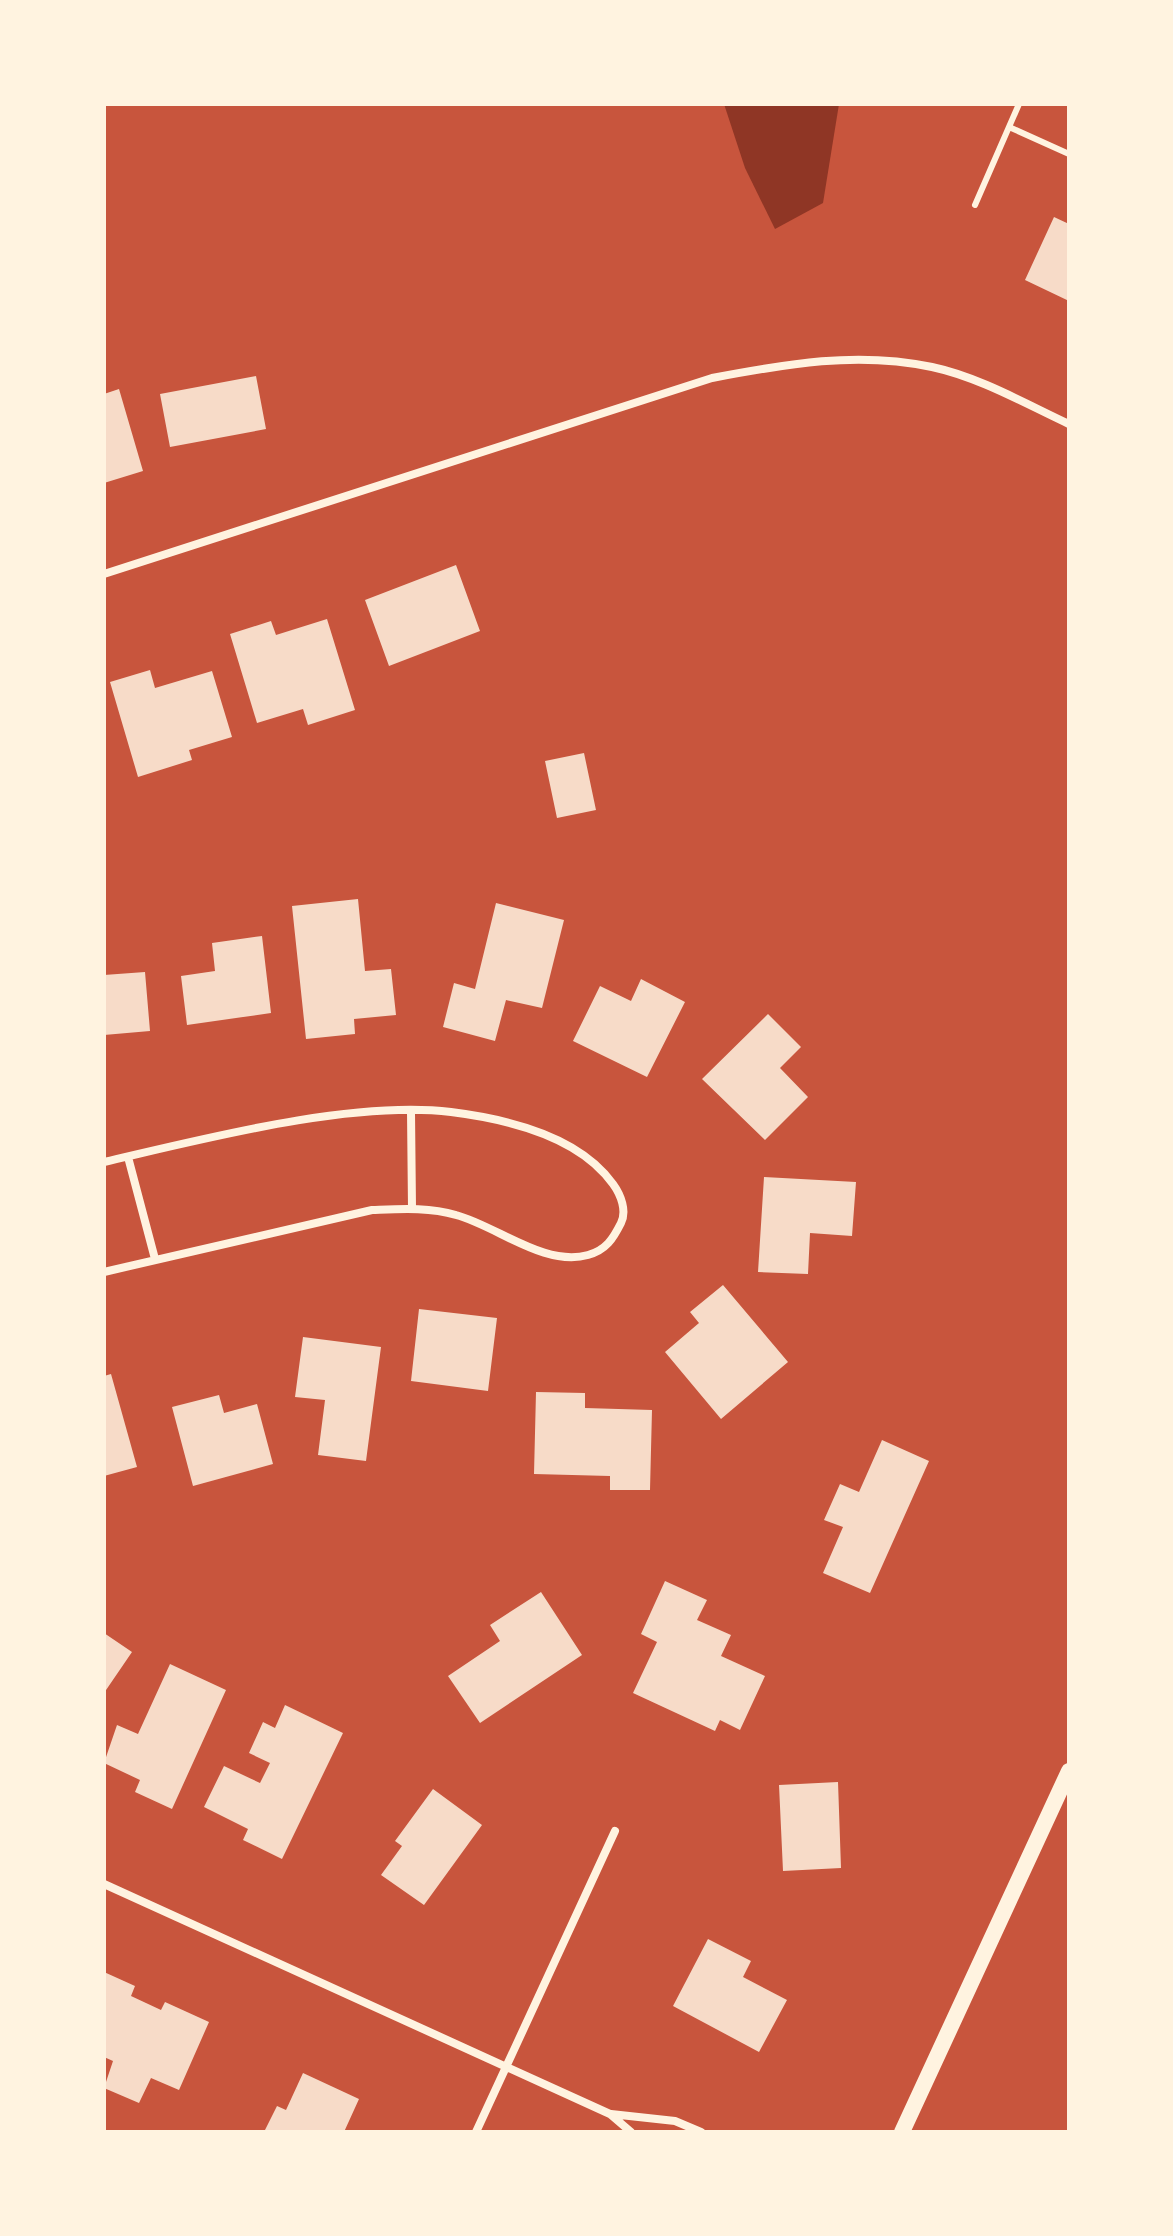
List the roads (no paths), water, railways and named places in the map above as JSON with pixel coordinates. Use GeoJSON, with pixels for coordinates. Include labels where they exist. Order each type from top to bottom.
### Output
{"type":"FeatureCollection","features":[{"type":"Feature","properties":{"kind":"main road"},"geometry":{"type":"LineString","coordinates":[[902,2132],[1069,1771]]}},
{"type":"Feature","properties":{"kind":"street"},"geometry":{"type":"LineString","coordinates":[[104,574],[712,378],[802,361],[872,357],[935,367],[1069,424]]}},
{"type":"Feature","properties":{"kind":"street"},"geometry":{"type":"LineString","coordinates":[[104,1162],[272,1126],[373,1111],[449,1111],[536,1131],[579,1151],[603,1170],[620,1194],[624,1218],[610,1244],[587,1256],[554,1256],[456,1215],[412,1208],[372,1210],[104,1272]]}},
{"type":"Feature","properties":{"kind":"street"},"geometry":{"type":"LineString","coordinates":[[411,1112],[412,1208]]}},
{"type":"Feature","properties":{"kind":"street"},"geometry":{"type":"LineString","coordinates":[[128,1157],[155,1259]]}},
{"type":"Feature","properties":{"kind":"street"},"geometry":{"type":"LineString","coordinates":[[476,2132],[615,1831]]}},
{"type":"Feature","properties":{"kind":"street"},"geometry":{"type":"LineString","coordinates":[[104,1884],[610,2114],[631,2132]]}},
{"type":"Feature","properties":{"kind":"street"},"geometry":{"type":"LineString","coordinates":[[610,2114],[675,2121],[701,2132]]}},
{"type":"Feature","properties":{"kind":"lane"},"geometry":{"type":"LineString","coordinates":[[975,205],[1019,104]]}},
{"type":"Feature","properties":{"kind":"lane"},"geometry":{"type":"LineString","coordinates":[[1009,127],[1069,154]]}}]}
